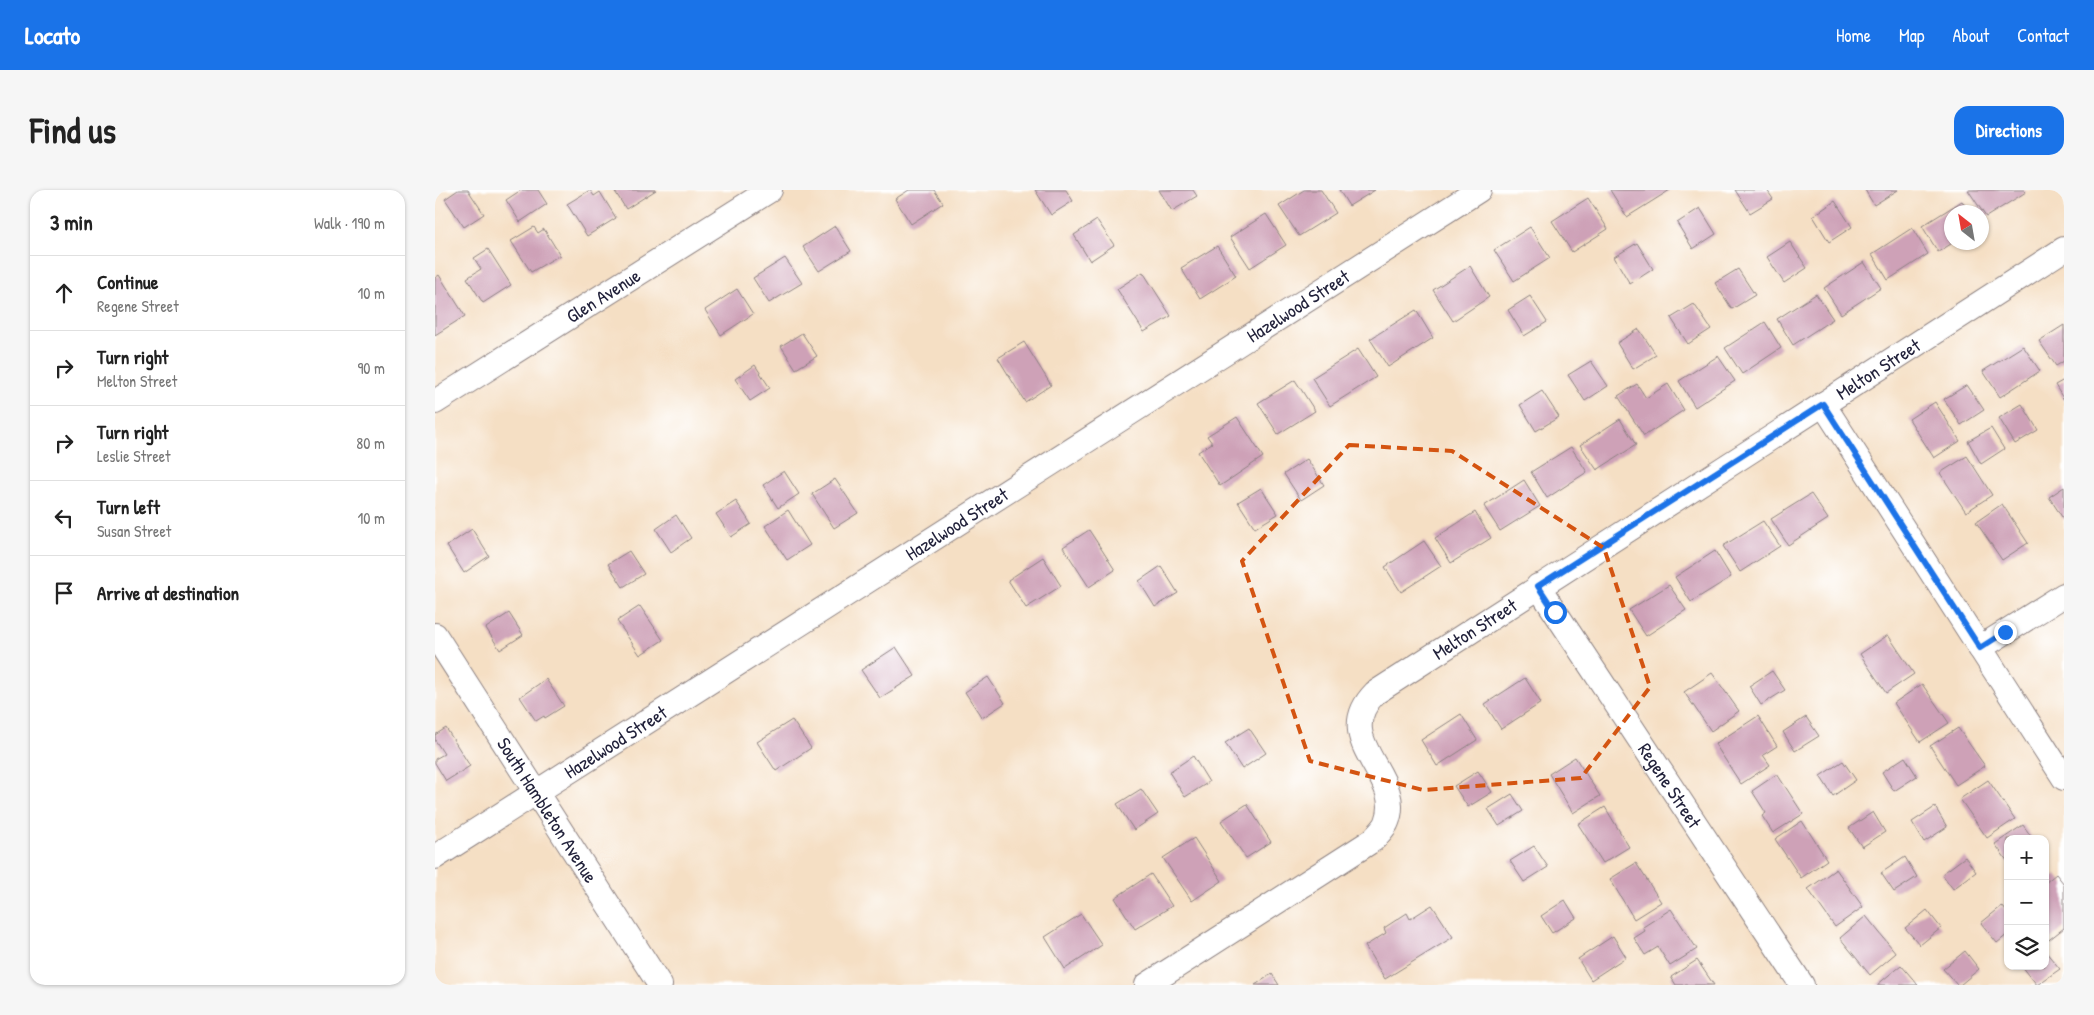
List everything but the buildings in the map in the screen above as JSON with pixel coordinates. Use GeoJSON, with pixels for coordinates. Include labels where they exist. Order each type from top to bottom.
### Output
{"type":"FeatureCollection","features":[{"type":"Feature","properties":{"kind":"street","name":"Glen Avenue"},"geometry":{"type":"LineString","coordinates":[[435,402],[770,190]]}},
{"type":"Feature","properties":{"kind":"street","name":"Hazelwood Street"},"geometry":{"type":"LineString","coordinates":[[435,857],[1479,190]]}},
{"type":"Feature","properties":{"kind":"street","name":"Melton Street"},"geometry":{"type":"LineString","coordinates":[[1147,985],[1373,840],[1387,822],[1390,805],[1384,782],[1360,736],[1361,715],[1366,702],[1375,693],[1538,586],[2064,249]]}},
{"type":"Feature","properties":{"kind":"street"},"geometry":{"type":"LineString","coordinates":[[1823,404],[2064,778]]}},
{"type":"Feature","properties":{"kind":"street","name":"Regene Street"},"geometry":{"type":"LineString","coordinates":[[1538,586],[1801,985]]}},
{"type":"Feature","properties":{"kind":"street"},"geometry":{"type":"LineString","coordinates":[[1980,648],[2064,595]]}},
{"type":"Feature","properties":{"kind":"street","name":"South Hambleton Avenue"},"geometry":{"type":"LineString","coordinates":[[435,635],[660,985]]}},
{"type":"Feature","properties":{"kind":"highlighted area"},"geometry":{"type":"Polygon","coordinates":[[[1349,445],[1452,451],[1604,548],[1650,687],[1581,778],[1423,790],[1310,761],[1242,561],[1349,445]]]}},
{"type":"Feature","properties":{"kind":"route"},"geometry":{"type":"LineString","coordinates":[[1555,612],[1538,586],[1823,404],[1980,648],[2005,632]]}}]}
